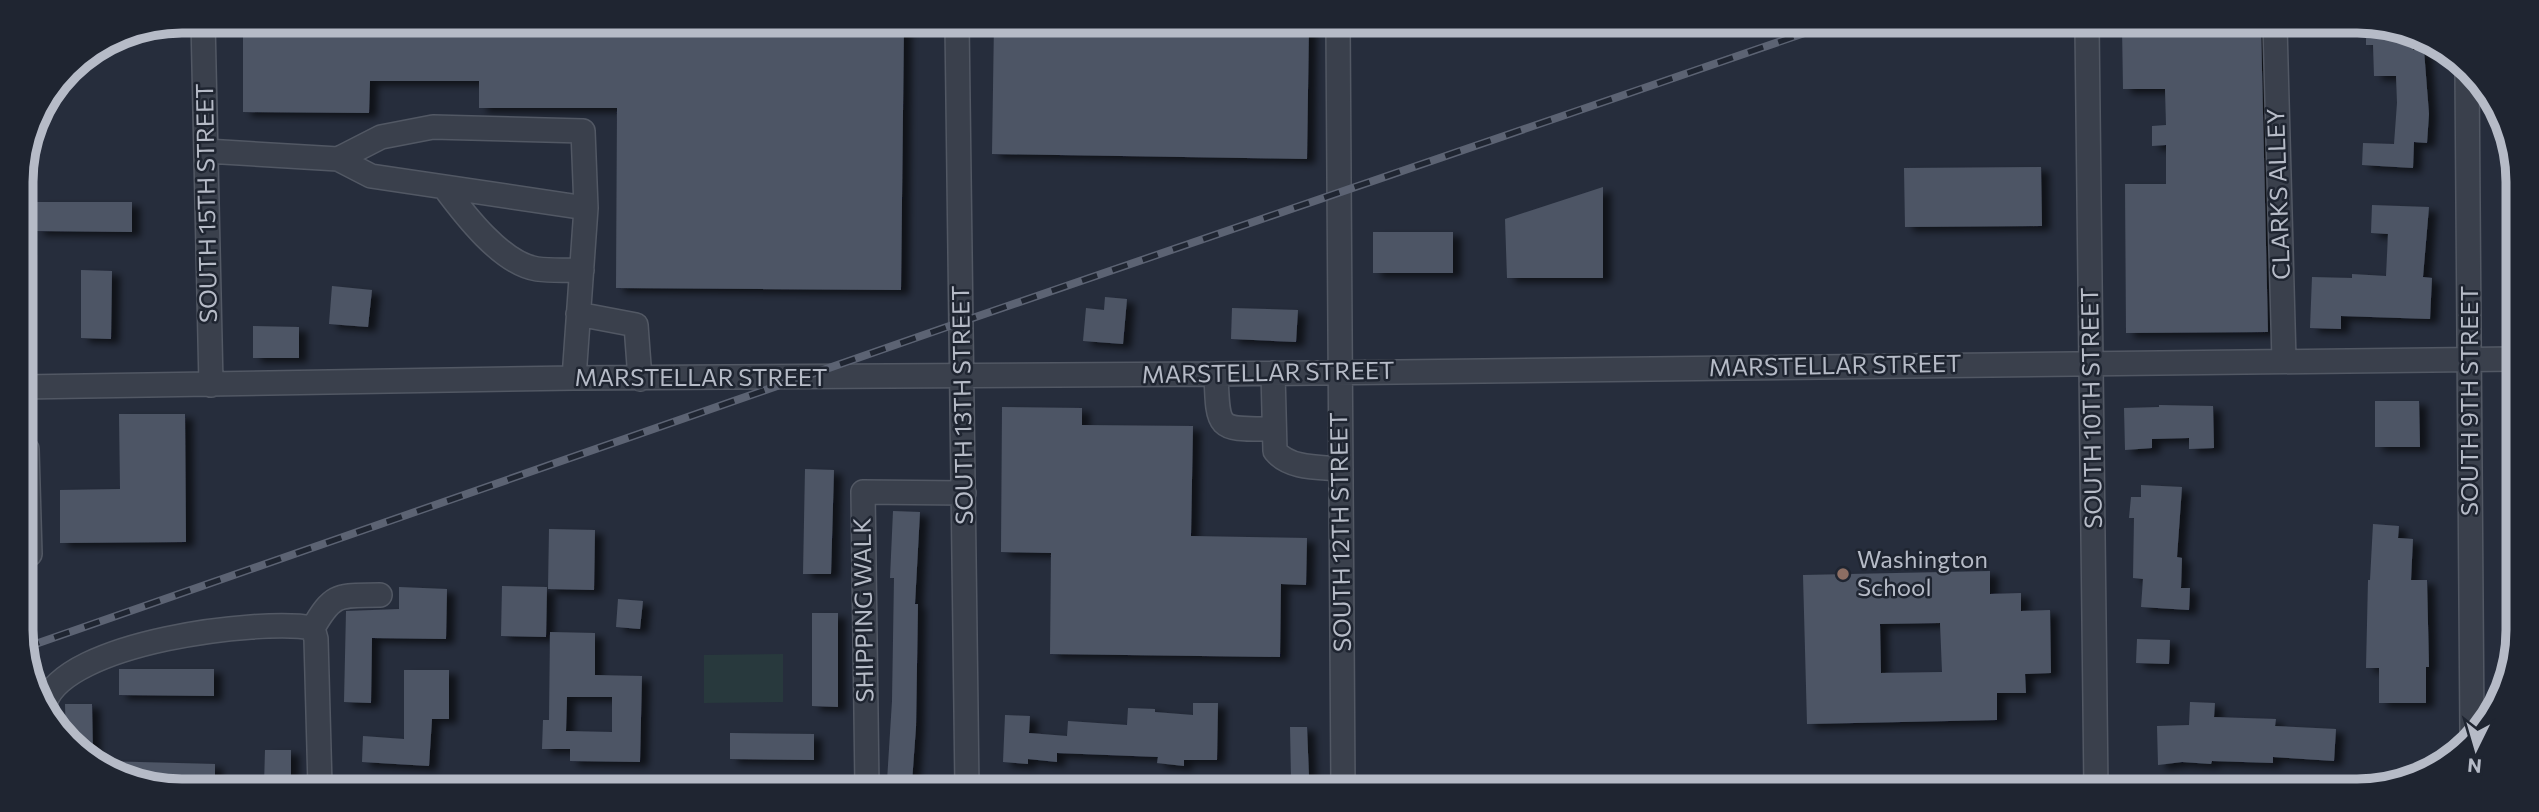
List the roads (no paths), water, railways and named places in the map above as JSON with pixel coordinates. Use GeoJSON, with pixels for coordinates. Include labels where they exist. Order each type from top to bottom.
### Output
{"type":"FeatureCollection","features":[{"type":"Feature","properties":{"kind":"street","name":"SOUTH 15TH STREET"},"geometry":{"type":"LineString","coordinates":[[203,33],[211,385]]}},
{"type":"Feature","properties":{"kind":"street","name":"SOUTH 13TH STREET"},"geometry":{"type":"LineString","coordinates":[[957,33],[967,779]]}},
{"type":"Feature","properties":{"kind":"street","name":"SOUTH 12TH STREET"},"geometry":{"type":"LineString","coordinates":[[1338,33],[1343,778]]}},
{"type":"Feature","properties":{"kind":"street","name":"SOUTH 10TH STREET"},"geometry":{"type":"LineString","coordinates":[[2087,33],[2096,778]]}},
{"type":"Feature","properties":{"kind":"street","name":"CLARKS ALLEY"},"geometry":{"type":"LineString","coordinates":[[2275,33],[2284,361]]}},
{"type":"Feature","properties":{"kind":"street","name":"SOUTH 9TH STREET"},"geometry":{"type":"LineString","coordinates":[[2467,82],[2472,714]]}},
{"type":"Feature","properties":{"kind":"street"},"geometry":{"type":"LineString","coordinates":[[338,159],[381,137],[433,127],[583,131],[586,208],[574,378]]}},
{"type":"Feature","properties":{"kind":"street"},"geometry":{"type":"LineString","coordinates":[[206,151],[338,159],[371,176],[586,208]]}},
{"type":"Feature","properties":{"kind":"street"},"geometry":{"type":"LineString","coordinates":[[444,187],[468,220],[513,259],[535,269],[582,270]]}},
{"type":"Feature","properties":{"kind":"street"},"geometry":{"type":"LineString","coordinates":[[578,314],[636,325],[640,379]]}},
{"type":"Feature","properties":{"kind":"street","name":"MARSTELLAR STREET"},"geometry":{"type":"LineString","coordinates":[[34,387],[574,378],[1216,374],[2506,359]]}},
{"type":"Feature","properties":{"kind":"street"},"geometry":{"type":"LineString","coordinates":[[1273,373],[1275,452],[1282,459],[1309,467],[1341,469]]}},
{"type":"Feature","properties":{"kind":"street"},"geometry":{"type":"LineString","coordinates":[[1216,374],[1217,411],[1225,425],[1234,429],[1274,429]]}},
{"type":"Feature","properties":{"kind":"street","name":"SHIPPING WALK"},"geometry":{"type":"LineString","coordinates":[[867,779],[863,492],[964,493]]}},
{"type":"Feature","properties":{"kind":"street"},"geometry":{"type":"LineString","coordinates":[[320,779],[316,639],[313,628],[331,601],[340,596],[380,596]]}},
{"type":"Feature","properties":{"kind":"street"},"geometry":{"type":"LineString","coordinates":[[49,696],[56,686],[72,675],[104,657],[140,644],[185,634],[280,626],[313,628]]}},
{"type":"Feature","properties":{"kind":"railway"},"geometry":{"type":"LineString","coordinates":[[35,644],[961,322],[1805,33]]}},
{"type":"Feature","properties":{"kind":"place","name":"Washington School"},"geometry":{"type":"Point","coordinates":[1843,574]}}]}
